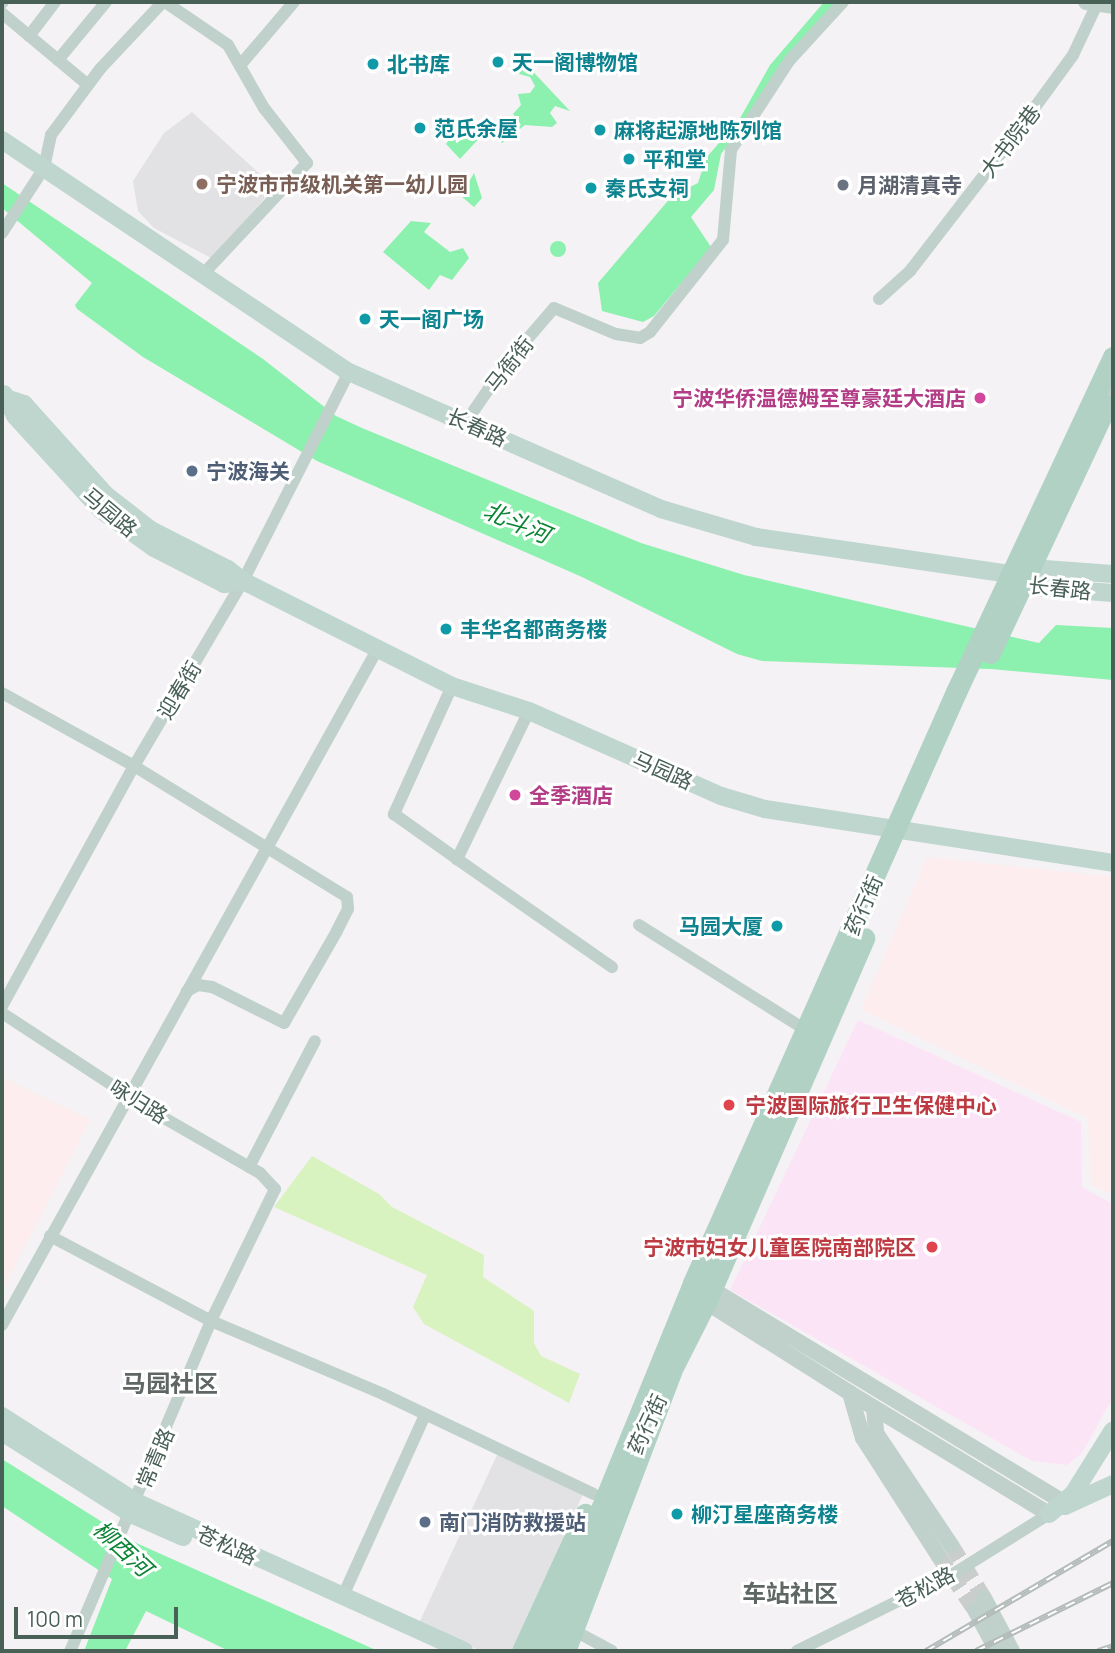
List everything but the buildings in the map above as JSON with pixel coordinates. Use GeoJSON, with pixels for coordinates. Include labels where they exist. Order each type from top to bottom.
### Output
{"type":"FeatureCollection","features":[{"type":"Feature","properties":{"kind":"main road","name":"长春路"},"geometry":{"type":"LineString","coordinates":[[2,140],[349,372],[705,525],[756,537],[1113,593]]}},
{"type":"Feature","properties":{"kind":"main road","name":"药行街"},"geometry":{"type":"LineString","coordinates":[[625,1459],[667,1363],[704,1290],[962,695],[1018,576],[1113,357]]}},
{"type":"Feature","properties":{"kind":"main road","name":"药行街"},"geometry":{"type":"LineString","coordinates":[[1018,576],[1113,393]]}},
{"type":"Feature","properties":{"kind":"main road","name":"马园路"},"geometry":{"type":"LineString","coordinates":[[4,401],[24,404],[115,502],[151,530],[228,569],[243,582],[452,686],[529,711],[722,796],[765,809],[1113,863]]}},
{"type":"Feature","properties":{"kind":"main road","name":"长春路"},"geometry":{"type":"LineString","coordinates":[[1018,576],[1113,574]]}},
{"type":"Feature","properties":{"kind":"main road","name":"药行街"},"geometry":{"type":"LineString","coordinates":[[704,1290],[807,1031],[905,829]]}},
{"type":"Feature","properties":{"kind":"main road"},"geometry":{"type":"LineString","coordinates":[[522,1651],[594,1494],[667,1363]]}},
{"type":"Feature","properties":{"kind":"main road"},"geometry":{"type":"LineString","coordinates":[[565,1651],[667,1363]]}},
{"type":"Feature","properties":{"kind":"main road","name":"苍松路"},"geometry":{"type":"LineString","coordinates":[[2,1416],[132,1512],[464,1651]]}},
{"type":"Feature","properties":{"kind":"main road"},"geometry":{"type":"LineString","coordinates":[[1049,1514],[1073,1494],[1113,1430]]}},
{"type":"Feature","properties":{"kind":"main road","name":"苍松路"},"geometry":{"type":"LineString","coordinates":[[2,1432],[132,1512],[435,1651]]}},
{"type":"Feature","properties":{"kind":"main road"},"geometry":{"type":"LineString","coordinates":[[543,1651],[625,1459]]}},
{"type":"Feature","properties":{"kind":"main road"},"geometry":{"type":"LineString","coordinates":[[552,1651],[625,1459]]}},
{"type":"Feature","properties":{"kind":"main road"},"geometry":{"type":"LineString","coordinates":[[1049,1514],[1113,1484]]}},
{"type":"Feature","properties":{"kind":"street"},"geometry":{"type":"LineString","coordinates":[[29,36],[55,2]]}},
{"type":"Feature","properties":{"kind":"street"},"geometry":{"type":"LineString","coordinates":[[58,60],[106,2]]}},
{"type":"Feature","properties":{"kind":"street"},"geometry":{"type":"LineString","coordinates":[[6,228],[44,168],[51,135],[88,85],[164,2],[228,45],[242,63],[264,108],[307,163],[204,273]]}},
{"type":"Feature","properties":{"kind":"street"},"geometry":{"type":"LineString","coordinates":[[242,63],[294,2]]}},
{"type":"Feature","properties":{"kind":"street","name":"马衙街"},"geometry":{"type":"LineString","coordinates":[[466,422],[505,365],[554,308],[616,334],[640,338],[650,332],[723,240],[731,150],[789,61],[843,2]]}},
{"type":"Feature","properties":{"kind":"street","name":"大书院巷"},"geometry":{"type":"LineString","coordinates":[[879,299],[909,271],[1013,137],[1073,55],[1099,4]]}},
{"type":"Feature","properties":{"kind":"street"},"geometry":{"type":"LineString","coordinates":[[2,13],[88,85]]}},
{"type":"Feature","properties":{"kind":"street","name":"迎春街"},"geometry":{"type":"LineString","coordinates":[[2,1006],[134,766],[243,582],[349,372]]}},
{"type":"Feature","properties":{"kind":"street"},"geometry":{"type":"LineString","coordinates":[[2,1325],[127,1094],[377,650]]}},
{"type":"Feature","properties":{"kind":"street"},"geometry":{"type":"LineString","coordinates":[[452,686],[394,814],[612,967]]}},
{"type":"Feature","properties":{"kind":"street"},"geometry":{"type":"LineString","coordinates":[[2,693],[134,766],[347,897],[348,909],[337,932],[284,1023],[212,987],[198,985],[187,991]]}},
{"type":"Feature","properties":{"kind":"street"},"geometry":{"type":"LineString","coordinates":[[457,859],[529,711]]}},
{"type":"Feature","properties":{"kind":"street"},"geometry":{"type":"LineString","coordinates":[[639,925],[807,1031]]}},
{"type":"Feature","properties":{"kind":"street","name":"咏归路"},"geometry":{"type":"LineString","coordinates":[[2,1013],[127,1094],[249,1167],[275,1189]]}},
{"type":"Feature","properties":{"kind":"street"},"geometry":{"type":"LineString","coordinates":[[249,1167],[315,1041]]}},
{"type":"Feature","properties":{"kind":"street","name":"常青路"},"geometry":{"type":"LineString","coordinates":[[70,1651],[132,1512],[211,1321],[275,1189]]}},
{"type":"Feature","properties":{"kind":"street"},"geometry":{"type":"LineString","coordinates":[[50,1236],[211,1321],[425,1415],[594,1494]]}},
{"type":"Feature","properties":{"kind":"street"},"geometry":{"type":"LineString","coordinates":[[704,1290],[850,1393],[1049,1514]]}},
{"type":"Feature","properties":{"kind":"street"},"geometry":{"type":"LineString","coordinates":[[704,1290],[1063,1502]]}},
{"type":"Feature","properties":{"kind":"street","name":"苍松路"},"geometry":{"type":"LineString","coordinates":[[850,1393],[863,1438],[945,1550],[876,1433],[874,1408]]}},
{"type":"Feature","properties":{"kind":"street"},"geometry":{"type":"LineString","coordinates":[[342,1598],[425,1415]]}},
{"type":"Feature","properties":{"kind":"street","name":"苍松路"},"geometry":{"type":"LineString","coordinates":[[797,1651],[953,1574],[1049,1514]]}},
{"type":"Feature","properties":{"kind":"street","name":"苍松路"},"geometry":{"type":"LineString","coordinates":[[997,1651],[980,1604],[1012,1651]]}},
{"type":"Feature","properties":{"kind":"street"},"geometry":{"type":"LineString","coordinates":[[573,1630],[612,1651]]}},
{"type":"Feature","properties":{"kind":"shaded area","name":"宁波市市级机关第一幼儿园"},"geometry":{"type":"Polygon","coordinates":[[[192,112],[274,187],[213,259],[154,228],[138,211],[133,181],[164,133],[192,112]]]}},
{"type":"Feature","properties":{"kind":"shaded area"},"geometry":{"type":"Polygon","coordinates":[[[927,857],[1113,877],[1113,1195],[1091,1185],[1088,1118],[861,1010],[927,857]]]}},
{"type":"Feature","properties":{"kind":"shaded area","name":"宁波市妇女儿童医院南部院区"},"geometry":{"type":"Polygon","coordinates":[[[858,1020],[1081,1122],[1082,1187],[1113,1204],[1113,1397],[1082,1453],[1067,1465],[1032,1461],[730,1290],[858,1020]]]}},
{"type":"Feature","properties":{"kind":"shaded area"},"geometry":{"type":"Polygon","coordinates":[[[2,1077],[90,1120],[2,1291],[2,1077]]]}},
{"type":"Feature","properties":{"kind":"shaded area"},"geometry":{"type":"Polygon","coordinates":[[[312,1156],[379,1194],[392,1207],[484,1255],[483,1277],[534,1311],[534,1343],[541,1356],[580,1374],[569,1403],[424,1324],[413,1307],[427,1275],[274,1207],[312,1156]]]}},
{"type":"Feature","properties":{"kind":"shaded area"},"geometry":{"type":"Polygon","coordinates":[[[498,1453],[584,1492],[511,1651],[481,1651],[419,1623],[498,1453]]]}},
{"type":"Feature","properties":{"kind":"water"},"geometry":{"type":"Polygon","coordinates":[[[824,2],[839,2],[721,154],[714,190],[691,217],[711,247],[654,316],[643,322],[602,311],[598,283],[672,196],[698,183],[706,158],[739,120],[770,65],[824,2]]]}},
{"type":"Feature","properties":{"kind":"water"},"geometry":{"type":"Polygon","coordinates":[[[524,62],[570,111],[555,106],[550,113],[557,123],[552,127],[525,125],[502,143],[485,132],[460,159],[446,144],[463,120],[503,138],[521,125],[513,114],[521,105],[518,94],[530,93],[535,86],[530,77],[519,74],[524,62]]]}},
{"type":"Feature","properties":{"kind":"water"},"geometry":{"type":"Polygon","coordinates":[[[474,173],[482,198],[474,207],[461,196],[474,173]]]}},
{"type":"Feature","properties":{"kind":"water","name":"北斗河"},"geometry":{"type":"Polygon","coordinates":[[[2,183],[263,359],[336,416],[362,428],[641,543],[744,575],[1039,643],[1056,625],[1113,628],[1113,680],[991,669],[762,661],[737,654],[582,577],[317,461],[143,357],[77,309],[75,305],[92,283],[2,208],[2,183]]]}},
{"type":"Feature","properties":{"kind":"water"},"geometry":{"type":"Polygon","coordinates":[[[411,221],[431,223],[424,232],[450,252],[463,248],[469,258],[452,280],[440,275],[429,290],[383,252],[411,221]]]}},
{"type":"Feature","properties":{"kind":"water"},"geometry":{"type":"Polygon","coordinates":[[[558,241],[566,249],[558,257],[550,249],[558,241]]]}},
{"type":"Feature","properties":{"kind":"water","name":"柳西河"},"geometry":{"type":"Polygon","coordinates":[[[2,1459],[134,1542],[378,1651],[229,1651],[146,1611],[125,1651],[84,1651],[112,1579],[2,1506],[2,1459]]]}},
{"type":"Feature","properties":{"kind":"tunnel"},"geometry":{"type":"LineString","coordinates":[[951,1545],[984,1598]]}},
{"type":"Feature","properties":{"kind":"tunnel"},"geometry":{"type":"LineString","coordinates":[[938,1555],[975,1610]]}},
{"type":"Feature","properties":{"kind":"railway"},"geometry":{"type":"LineString","coordinates":[[926,1651],[1113,1541]]}},
{"type":"Feature","properties":{"kind":"railway"},"geometry":{"type":"LineString","coordinates":[[976,1651],[1113,1583]]}},
{"type":"Feature","properties":{"kind":"railway"},"geometry":{"type":"LineString","coordinates":[[1098,1651],[1113,1646]]}},
{"type":"Feature","properties":{"kind":"place","name":"天一阁博物馆"},"geometry":{"type":"Point","coordinates":[498,62]}},
{"type":"Feature","properties":{"kind":"place","name":"北书库"},"geometry":{"type":"Point","coordinates":[373,64]}},
{"type":"Feature","properties":{"kind":"place","name":"范氏余屋"},"geometry":{"type":"Point","coordinates":[420,128]}},
{"type":"Feature","properties":{"kind":"place","name":"麻将起源地陈列馆"},"geometry":{"type":"Point","coordinates":[600,130]}},
{"type":"Feature","properties":{"kind":"place","name":"平和堂"},"geometry":{"type":"Point","coordinates":[629,159]}},
{"type":"Feature","properties":{"kind":"place","name":"宁波市市级机关第一幼儿园"},"geometry":{"type":"Point","coordinates":[202,184]}},
{"type":"Feature","properties":{"kind":"place","name":"月湖清真寺"},"geometry":{"type":"Point","coordinates":[843,185]}},
{"type":"Feature","properties":{"kind":"place","name":"秦氏支祠"},"geometry":{"type":"Point","coordinates":[591,188]}},
{"type":"Feature","properties":{"kind":"place","name":"天一阁广场"},"geometry":{"type":"Point","coordinates":[365,319]}},
{"type":"Feature","properties":{"kind":"place","name":"宁波华侨温德姆至尊豪廷大酒店"},"geometry":{"type":"Point","coordinates":[980,398]}},
{"type":"Feature","properties":{"kind":"place","name":"宁波海关"},"geometry":{"type":"Point","coordinates":[192,471]}},
{"type":"Feature","properties":{"kind":"place","name":"丰华名都商务楼"},"geometry":{"type":"Point","coordinates":[446,629]}},
{"type":"Feature","properties":{"kind":"place","name":"全季酒店"},"geometry":{"type":"Point","coordinates":[515,795]}},
{"type":"Feature","properties":{"kind":"place","name":"马园大厦"},"geometry":{"type":"Point","coordinates":[777,926]}},
{"type":"Feature","properties":{"kind":"place","name":"宁波国际旅行卫生保健中心"},"geometry":{"type":"Point","coordinates":[729,1105]}},
{"type":"Feature","properties":{"kind":"place","name":"宁波市妇女儿童医院南部院区"},"geometry":{"type":"Point","coordinates":[932,1247]}},
{"type":"Feature","properties":{"kind":"place","name":"柳汀星座商务楼"},"geometry":{"type":"Point","coordinates":[677,1514]}},
{"type":"Feature","properties":{"kind":"place","name":"南门消防救援站"},"geometry":{"type":"Point","coordinates":[425,1522]}},
{"type":"Feature","properties":{"kind":"district","name":"马园社区"},"geometry":{"type":"Point","coordinates":[170,1383]}},
{"type":"Feature","properties":{"kind":"district","name":"车站社区"},"geometry":{"type":"Point","coordinates":[790,1593]}}]}
